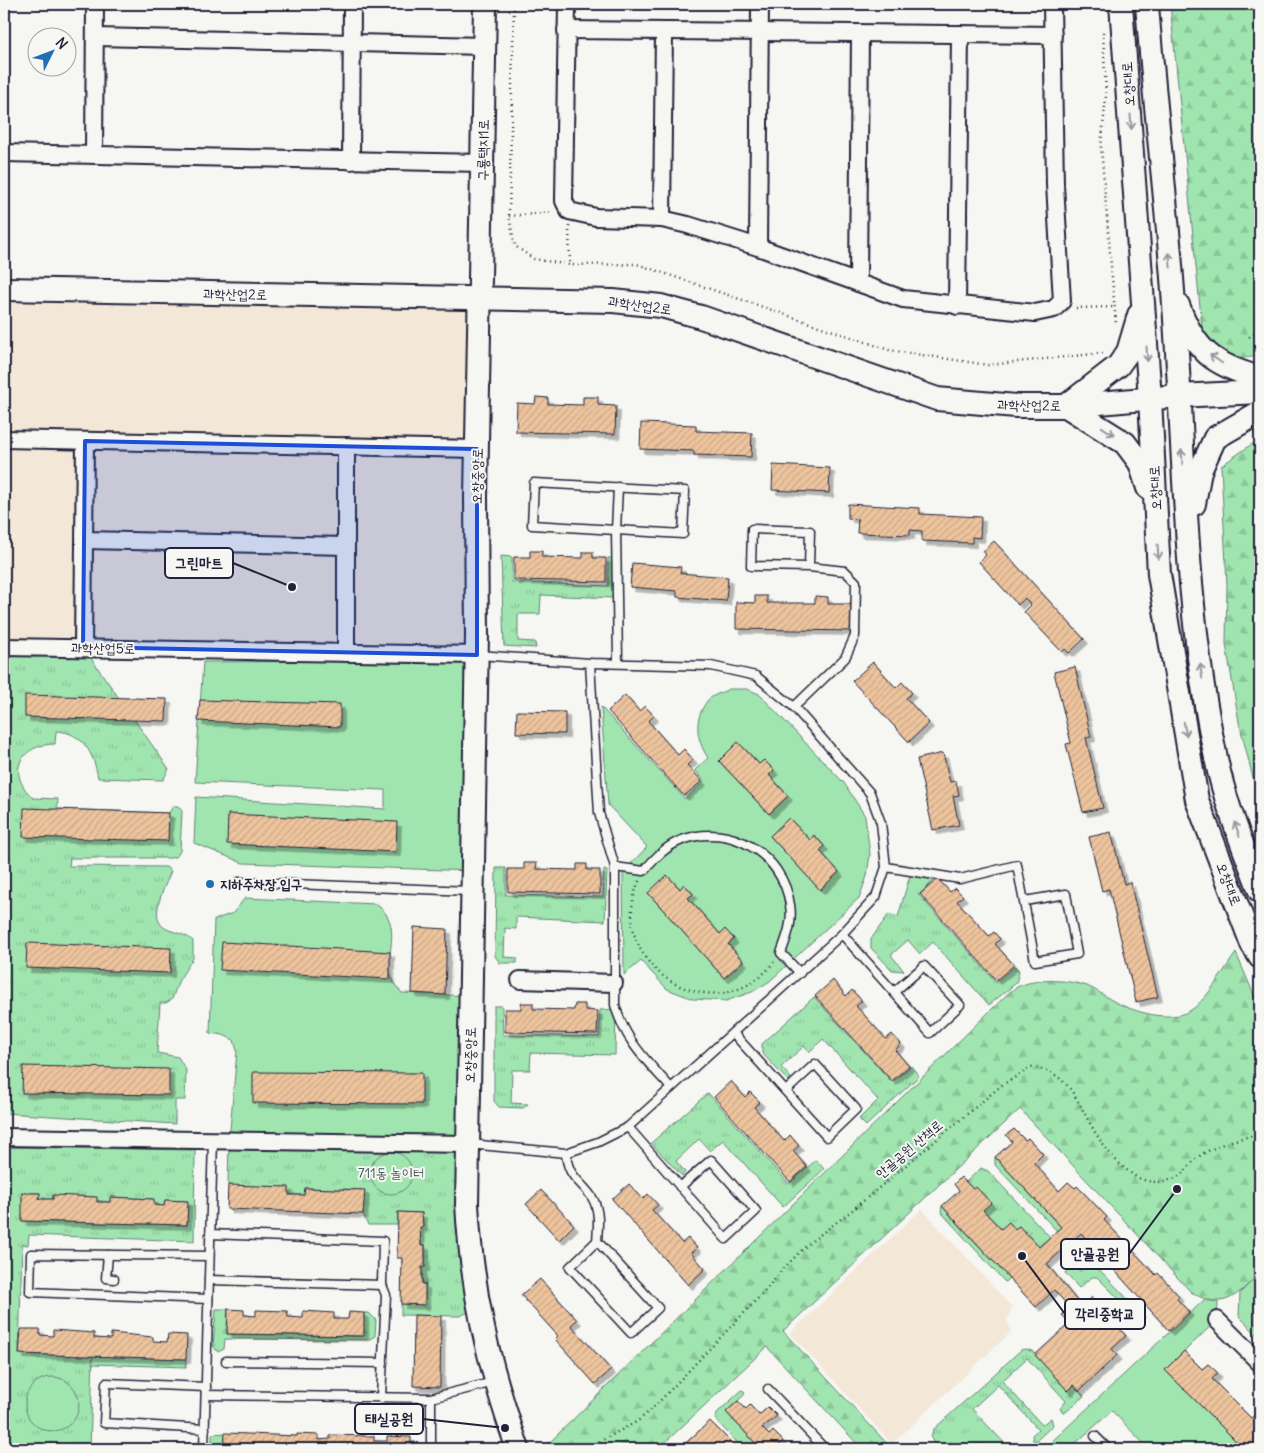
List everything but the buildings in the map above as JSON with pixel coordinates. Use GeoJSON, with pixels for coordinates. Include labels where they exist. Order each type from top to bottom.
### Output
{"type":"FeatureCollection","features":[{"type":"Feature","properties":{"kind":"street"},"geometry":{"type":"LineString","coordinates":[[94,155],[95,4]]}},
{"type":"Feature","properties":{"kind":"street"},"geometry":{"type":"LineString","coordinates":[[351,161],[352,4]]}},
{"type":"Feature","properties":{"kind":"street","name":"구룡택지1로"},"geometry":{"type":"LineString","coordinates":[[481,296],[485,4]]}},
{"type":"Feature","properties":{"kind":"street"},"geometry":{"type":"LineString","coordinates":[[567,4],[564,201],[569,211],[596,217],[662,219],[758,247],[903,299],[1035,314],[1054,309],[1062,301],[1063,288],[1055,184],[1052,4]]}},
{"type":"Feature","properties":{"kind":"street"},"geometry":{"type":"LineString","coordinates":[[758,247],[760,4]]}},
{"type":"Feature","properties":{"kind":"street","name":"오창대로"},"geometry":{"type":"LineString","coordinates":[[1121,4],[1150,398],[1159,574],[1197,800],[1252,944],[1260,958]]}},
{"type":"Feature","properties":{"kind":"street","name":"오창대로"},"geometry":{"type":"LineString","coordinates":[[1147,4],[1173,293],[1178,396],[1196,638],[1216,761],[1237,828],[1260,891]]}},
{"type":"Feature","properties":{"kind":"street"},"geometry":{"type":"LineString","coordinates":[[566,30],[1053,35]]}},
{"type":"Feature","properties":{"kind":"street"},"geometry":{"type":"LineString","coordinates":[[662,219],[664,31]]}},
{"type":"Feature","properties":{"kind":"street"},"geometry":{"type":"LineString","coordinates":[[858,283],[860,33]]}},
{"type":"Feature","properties":{"kind":"street"},"geometry":{"type":"LineString","coordinates":[[957,306],[960,34]]}},
{"type":"Feature","properties":{"kind":"street"},"geometry":{"type":"LineString","coordinates":[[95,37],[484,46]]}},
{"type":"Feature","properties":{"kind":"street"},"geometry":{"type":"LineString","coordinates":[[4,153],[482,163]]}},
{"type":"Feature","properties":{"kind":"street","name":"과학산업2로"},"geometry":{"type":"LineString","coordinates":[[4,289],[481,296],[613,300],[661,306],[701,316],[937,398],[1016,406],[1066,406],[1150,398],[1260,392]]}},
{"type":"Feature","properties":{"kind":"street"},"geometry":{"type":"LineString","coordinates":[[1173,293],[1186,327],[1199,347],[1218,362],[1237,372],[1260,378]]}},
{"type":"Feature","properties":{"kind":"street","name":"오창중앙로"},"geometry":{"type":"LineString","coordinates":[[481,296],[477,449],[477,655],[467,1204],[473,1275],[485,1346],[518,1449]]}},
{"type":"Feature","properties":{"kind":"street"},"geometry":{"type":"LineString","coordinates":[[1143,300],[1128,352],[1118,366],[1066,406],[1125,443],[1140,463],[1156,511]]}},
{"type":"Feature","properties":{"kind":"street"},"geometry":{"type":"LineString","coordinates":[[1188,540],[1200,471],[1215,438],[1260,412]]}},
{"type":"Feature","properties":{"kind":"street"},"geometry":{"type":"LineString","coordinates":[[4,439],[477,449]]}},
{"type":"Feature","properties":{"kind":"street"},"geometry":{"type":"LineString","coordinates":[[83,647],[85,441]]}},
{"type":"Feature","properties":{"kind":"street"},"geometry":{"type":"LineString","coordinates":[[346,446],[346,653],[477,655]]}},
{"type":"Feature","properties":{"kind":"street"},"geometry":{"type":"LineString","coordinates":[[84,540],[346,546]]}},
{"type":"Feature","properties":{"kind":"street","name":"과학산업5로"},"geometry":{"type":"LineString","coordinates":[[4,647],[346,653]]}},
{"type":"Feature","properties":{"kind":"street"},"geometry":{"type":"LineString","coordinates":[[520,980],[614,982]]}},
{"type":"Feature","properties":{"kind":"street"},"geometry":{"type":"LineString","coordinates":[[4,1137],[468,1144]]}},
{"type":"Feature","properties":{"kind":"street"},"geometry":{"type":"LineString","coordinates":[[1217,1320],[1260,1363]]}},
{"type":"Feature","properties":{"kind":"lane"},"geometry":{"type":"LineString","coordinates":[[534,483],[618,487],[685,491],[683,534],[532,525],[534,483]]}},
{"type":"Feature","properties":{"kind":"lane"},"geometry":{"type":"LineString","coordinates":[[618,487],[616,530],[618,662]]}},
{"type":"Feature","properties":{"kind":"lane"},"geometry":{"type":"LineString","coordinates":[[794,707],[845,658],[855,636],[856,582],[845,571],[751,566],[752,529],[810,531],[809,568]]}},
{"type":"Feature","properties":{"kind":"lane"},"geometry":{"type":"LineString","coordinates":[[468,1144],[566,1153],[598,1142],[628,1127],[842,934],[876,897],[886,867],[881,823],[870,793],[794,707],[756,676],[711,666],[618,662],[590,663],[477,655]]}},
{"type":"Feature","properties":{"kind":"lane"},"geometry":{"type":"LineString","coordinates":[[590,663],[599,813],[615,867],[614,1005],[629,1041],[671,1088]]}},
{"type":"Feature","properties":{"kind":"lane"},"geometry":{"type":"LineString","coordinates":[[615,867],[644,871],[660,852],[681,840],[705,834],[729,836],[752,846],[771,861],[784,882],[791,906],[790,930],[781,953],[800,973]]}},
{"type":"Feature","properties":{"kind":"lane"},"geometry":{"type":"LineString","coordinates":[[886,867],[960,879],[1017,865],[1035,961],[1077,954],[1066,894],[1025,901]]}},
{"type":"Feature","properties":{"kind":"lane"},"geometry":{"type":"LineString","coordinates":[[239,882],[472,892]]}},
{"type":"Feature","properties":{"kind":"lane"},"geometry":{"type":"LineString","coordinates":[[842,934],[930,1033],[960,1006],[924,966],[894,992]]}},
{"type":"Feature","properties":{"kind":"lane"},"geometry":{"type":"LineString","coordinates":[[733,1033],[827,1137],[856,1109],[815,1064],[786,1091]]}},
{"type":"Feature","properties":{"kind":"lane"},"geometry":{"type":"LineString","coordinates":[[628,1127],[680,1187],[726,1239],[756,1210],[711,1160],[680,1187]]}},
{"type":"Feature","properties":{"kind":"lane"},"geometry":{"type":"LineString","coordinates":[[204,1449],[213,1140]]}},
{"type":"Feature","properties":{"kind":"lane"},"geometry":{"type":"LineString","coordinates":[[566,1153],[567,1167],[593,1199],[599,1220],[597,1241],[570,1267],[631,1333],[658,1308],[597,1241]]}},
{"type":"Feature","properties":{"kind":"lane"},"geometry":{"type":"LineString","coordinates":[[210,1234],[383,1241],[382,1284],[386,1295],[381,1398]]}},
{"type":"Feature","properties":{"kind":"lane"},"geometry":{"type":"LineString","coordinates":[[208,1299],[30,1292],[31,1254],[210,1256]]}},
{"type":"Feature","properties":{"kind":"lane"},"geometry":{"type":"LineString","coordinates":[[105,1295],[110,1279],[108,1255]]}},
{"type":"Feature","properties":{"kind":"lane"},"geometry":{"type":"LineString","coordinates":[[209,1280],[382,1284]]}},
{"type":"Feature","properties":{"kind":"lane"},"geometry":{"type":"LineString","coordinates":[[226,1361],[383,1363]]}},
{"type":"Feature","properties":{"kind":"lane"},"geometry":{"type":"LineString","coordinates":[[205,1429],[104,1423],[106,1383],[206,1391],[381,1398],[431,1398],[496,1382]]}},
{"type":"Feature","properties":{"kind":"lane"},"geometry":{"type":"LineString","coordinates":[[768,1389],[825,1449]]}},
{"type":"Feature","properties":{"kind":"lane"},"geometry":{"type":"LineString","coordinates":[[431,1398],[431,1449]]}},
{"type":"Feature","properties":{"kind":"lane"},"geometry":{"type":"LineString","coordinates":[[1095,1436],[1108,1449]]}},
{"type":"Feature","properties":{"kind":"path"},"geometry":{"type":"LineString","coordinates":[[514,4],[509,216],[515,246],[534,259],[570,264],[637,264],[889,350],[988,365],[1108,353]]}},
{"type":"Feature","properties":{"kind":"path"},"geometry":{"type":"LineString","coordinates":[[1103,32],[1106,96],[1101,147],[1116,325]]}},
{"type":"Feature","properties":{"kind":"path"},"geometry":{"type":"LineString","coordinates":[[509,216],[569,211],[570,264]]}},
{"type":"Feature","properties":{"kind":"path"},"geometry":{"type":"LineString","coordinates":[[1054,309],[1115,307]]}},
{"type":"Feature","properties":{"kind":"path"},"geometry":{"type":"LineString","coordinates":[[1249,337],[1260,331]]}},
{"type":"Feature","properties":{"kind":"path"},"geometry":{"type":"LineString","coordinates":[[644,871],[634,894],[632,920],[635,936],[637,944],[651,966],[670,983],[694,992],[720,994],[744,987],[766,973],[781,953]]}},
{"type":"Feature","properties":{"kind":"path","name":"안골공원 산책로"},"geometry":{"type":"LineString","coordinates":[[586,1449],[638,1421],[655,1406],[765,1292],[781,1271],[808,1244],[850,1212],[1002,1085],[1032,1067],[1049,1070],[1075,1092],[1091,1126],[1111,1156],[1133,1176],[1152,1182],[1174,1180],[1204,1153],[1229,1141],[1260,1134]]}},
{"type":"Feature","properties":{"kind":"highlighted area"},"geometry":{"type":"Polygon","coordinates":[[[85,441],[477,449],[477,655],[83,647],[85,441]]]}},
{"type":"Feature","properties":{"kind":"shaded area"},"geometry":{"type":"Polygon","coordinates":[[[4,289],[481,297],[477,655],[4,647],[4,289]]]}},
{"type":"Feature","properties":{"kind":"shaded area"},"geometry":{"type":"Polygon","coordinates":[[[922,1209],[1012,1307],[1007,1320],[1011,1332],[892,1444],[790,1333],[922,1209]]]}},
{"type":"Feature","properties":{"kind":"green space"},"geometry":{"type":"Polygon","coordinates":[[[1170,4],[1260,4],[1260,356],[1234,359],[1203,337],[1170,4]]]}},
{"type":"Feature","properties":{"kind":"green space"},"geometry":{"type":"Polygon","coordinates":[[[1252,444],[1260,444],[1260,806],[1239,722],[1226,644],[1227,585],[1221,466],[1252,444]]]}},
{"type":"Feature","properties":{"kind":"green space"},"geometry":{"type":"Polygon","coordinates":[[[501,556],[512,557],[512,582],[608,586],[608,558],[614,558],[614,598],[541,595],[540,614],[518,614],[518,641],[535,642],[536,648],[504,646],[501,556]]]}},
{"type":"Feature","properties":{"kind":"green space"},"geometry":{"type":"Polygon","coordinates":[[[83,647],[169,769],[163,780],[98,778],[94,761],[86,746],[73,735],[56,731],[55,744],[33,749],[25,755],[20,762],[20,779],[25,789],[33,798],[58,799],[57,809],[169,813],[173,806],[178,806],[182,811],[180,851],[177,856],[171,858],[70,858],[69,866],[166,867],[171,871],[161,895],[158,920],[162,926],[193,941],[193,958],[179,980],[172,999],[166,1003],[160,1003],[157,1053],[178,1057],[186,1070],[185,1100],[175,1100],[175,1124],[4,1113],[4,652],[83,647]]]}},
{"type":"Feature","properties":{"kind":"green space"},"geometry":{"type":"Polygon","coordinates":[[[477,655],[473,871],[243,863],[194,843],[196,797],[385,809],[385,790],[195,782],[203,662],[376,661],[477,655]]]}},
{"type":"Feature","properties":{"kind":"green space"},"geometry":{"type":"Polygon","coordinates":[[[729,689],[747,689],[759,694],[844,783],[865,816],[870,854],[867,876],[859,898],[770,981],[752,992],[726,1001],[693,999],[667,989],[641,961],[624,975],[623,872],[647,847],[608,805],[601,707],[685,799],[704,781],[695,770],[708,758],[699,736],[698,722],[700,714],[708,700],[729,689]],[[739,743],[719,761],[769,814],[788,796],[769,775],[773,770],[764,760],[759,764],[739,743]],[[789,818],[770,836],[820,889],[839,872],[820,851],[824,846],[815,836],[810,840],[789,818]],[[667,875],[648,893],[724,978],[743,961],[688,898],[693,894],[685,885],[680,889],[667,875]]]}},
{"type":"Feature","properties":{"kind":"green space"},"geometry":{"type":"Polygon","coordinates":[[[496,868],[506,868],[506,895],[603,897],[604,870],[607,871],[605,921],[516,917],[516,929],[505,928],[504,957],[517,958],[517,963],[500,963],[495,956],[496,868]]]}},
{"type":"Feature","properties":{"kind":"green space"},"geometry":{"type":"Polygon","coordinates":[[[910,875],[935,879],[919,895],[996,982],[1015,966],[1019,971],[1016,983],[989,1005],[933,942],[920,954],[908,940],[891,955],[904,971],[892,970],[871,948],[871,939],[889,914],[898,917],[910,875]]]}},
{"type":"Feature","properties":{"kind":"green space"},"geometry":{"type":"Polygon","coordinates":[[[245,898],[376,904],[386,914],[391,925],[390,971],[394,982],[402,993],[470,996],[468,1144],[229,1141],[237,1051],[234,1040],[223,1035],[210,1033],[214,920],[233,913],[245,898]]]}},
{"type":"Feature","properties":{"kind":"green space"},"geometry":{"type":"Polygon","coordinates":[[[1236,953],[1260,1009],[1260,1273],[1229,1299],[1212,1301],[1191,1292],[1020,1109],[783,1331],[892,1449],[862,1449],[767,1347],[658,1449],[535,1449],[550,1442],[1014,989],[1037,981],[1072,982],[1087,986],[1117,1003],[1135,1010],[1156,1015],[1176,1015],[1186,1013],[1200,1002],[1236,953]]]}},
{"type":"Feature","properties":{"kind":"green space"},"geometry":{"type":"Polygon","coordinates":[[[814,997],[892,1082],[911,1066],[919,1076],[866,1126],[859,1119],[878,1100],[823,1039],[809,1052],[804,1046],[781,1067],[791,1078],[788,1081],[762,1053],[762,1044],[814,997]]]}},
{"type":"Feature","properties":{"kind":"green space"},"geometry":{"type":"Polygon","coordinates":[[[494,1006],[502,1006],[503,1035],[599,1037],[600,1010],[616,1009],[615,1055],[531,1053],[530,1070],[512,1070],[511,1103],[528,1104],[523,1108],[499,1107],[494,1101],[494,1006]]]}},
{"type":"Feature","properties":{"kind":"green space"},"geometry":{"type":"Polygon","coordinates":[[[708,1093],[789,1184],[816,1160],[824,1169],[783,1207],[723,1140],[710,1151],[699,1139],[676,1161],[685,1172],[682,1176],[651,1143],[708,1093]]]}},
{"type":"Feature","properties":{"kind":"green space"},"geometry":{"type":"Polygon","coordinates":[[[229,1141],[468,1144],[470,1311],[460,1316],[401,1315],[401,1304],[425,1304],[425,1284],[422,1284],[422,1267],[425,1266],[425,1245],[421,1245],[420,1227],[423,1226],[422,1213],[398,1212],[397,1225],[368,1225],[363,1214],[364,1190],[306,1188],[304,1195],[289,1195],[228,1185],[229,1141]]]}},
{"type":"Feature","properties":{"kind":"green space"},"geometry":{"type":"Polygon","coordinates":[[[5,1147],[195,1150],[194,1241],[29,1235],[28,1245],[22,1244],[19,1354],[93,1356],[90,1449],[4,1449],[5,1147]],[[22,1193],[23,1221],[187,1225],[187,1201],[165,1200],[164,1206],[154,1205],[153,1199],[111,1197],[110,1202],[53,1196],[53,1199],[39,1199],[40,1193],[22,1193]]]}},
{"type":"Feature","properties":{"kind":"green space","name":"711동 놀이터"},"geometry":{"type":"Polygon","coordinates":[[[391,1152],[406,1158],[412,1173],[406,1188],[391,1194],[376,1188],[370,1173],[376,1158],[391,1152]]]}},
{"type":"Feature","properties":{"kind":"green space"},"geometry":{"type":"Polygon","coordinates":[[[995,1157],[1061,1227],[1057,1231],[995,1165],[995,1157]]]}},
{"type":"Feature","properties":{"kind":"green space"},"geometry":{"type":"Polygon","coordinates":[[[981,1168],[988,1171],[1050,1237],[1039,1247],[1019,1226],[1015,1229],[1009,1223],[1001,1229],[983,1210],[973,1189],[966,1182],[981,1168]]]}},
{"type":"Feature","properties":{"kind":"green space"},"geometry":{"type":"Polygon","coordinates":[[[942,1206],[1009,1278],[1005,1282],[941,1212],[942,1206]]]}},
{"type":"Feature","properties":{"kind":"green space"},"geometry":{"type":"Polygon","coordinates":[[[1093,1263],[1145,1317],[1142,1322],[1097,1277],[1092,1277],[1079,1288],[1065,1273],[1071,1265],[1080,1271],[1093,1263]]]}},
{"type":"Feature","properties":{"kind":"green space"},"geometry":{"type":"Polygon","coordinates":[[[1260,1273],[1260,1338],[1239,1316],[1240,1293],[1260,1273]]]}},
{"type":"Feature","properties":{"kind":"green space"},"geometry":{"type":"Polygon","coordinates":[[[1204,1300],[1218,1302],[1217,1320],[1165,1370],[1244,1449],[1149,1449],[1112,1411],[1069,1449],[1052,1449],[1048,1445],[1204,1300]]]}},
{"type":"Feature","properties":{"kind":"green space"},"geometry":{"type":"Polygon","coordinates":[[[216,1309],[228,1309],[227,1334],[363,1336],[364,1313],[369,1313],[376,1320],[375,1336],[368,1340],[225,1339],[224,1349],[218,1352],[213,1346],[216,1309]]]}},
{"type":"Feature","properties":{"kind":"green space"},"geometry":{"type":"Polygon","coordinates":[[[1021,1350],[1032,1351],[1068,1390],[1074,1385],[1084,1396],[1066,1412],[1063,1412],[1060,1409],[1066,1401],[1027,1358],[1002,1381],[1042,1425],[1051,1418],[1053,1425],[1036,1441],[1033,1440],[1032,1435],[1038,1429],[998,1385],[972,1409],[1010,1449],[937,1449],[931,1438],[933,1430],[1021,1350]]]}},
{"type":"Feature","properties":{"kind":"green space"},"geometry":{"type":"Polygon","coordinates":[[[93,1356],[186,1359],[186,1367],[92,1364],[93,1356]]]}},
{"type":"Feature","properties":{"kind":"green space"},"geometry":{"type":"Polygon","coordinates":[[[52,1377],[62,1379],[71,1385],[77,1394],[79,1404],[77,1414],[71,1423],[62,1429],[52,1431],[42,1429],[33,1423],[27,1414],[25,1404],[27,1394],[33,1385],[42,1379],[52,1377]]]}},
{"type":"Feature","properties":{"kind":"green space"},"geometry":{"type":"Polygon","coordinates":[[[742,1390],[745,1392],[744,1395],[726,1412],[761,1449],[743,1449],[715,1419],[718,1412],[742,1390]]]}},
{"type":"Feature","properties":{"kind":"green space"},"geometry":{"type":"Polygon","coordinates":[[[225,1433],[224,1449],[212,1449],[212,1434],[225,1433]]]}},
{"type":"Feature","properties":{"kind":"place","name":"그린마트"},"geometry":{"type":"Point","coordinates":[292,587]}},
{"type":"Feature","properties":{"kind":"place","name":"지하주차장 입구"},"geometry":{"type":"Point","coordinates":[210,884]}},
{"type":"Feature","properties":{"kind":"place","name":"안골공원"},"geometry":{"type":"Point","coordinates":[1177,1189]}},
{"type":"Feature","properties":{"kind":"place","name":"각리중학교"},"geometry":{"type":"Point","coordinates":[1022,1256]}},
{"type":"Feature","properties":{"kind":"place","name":"태실공원"},"geometry":{"type":"Point","coordinates":[505,1428]}}]}
